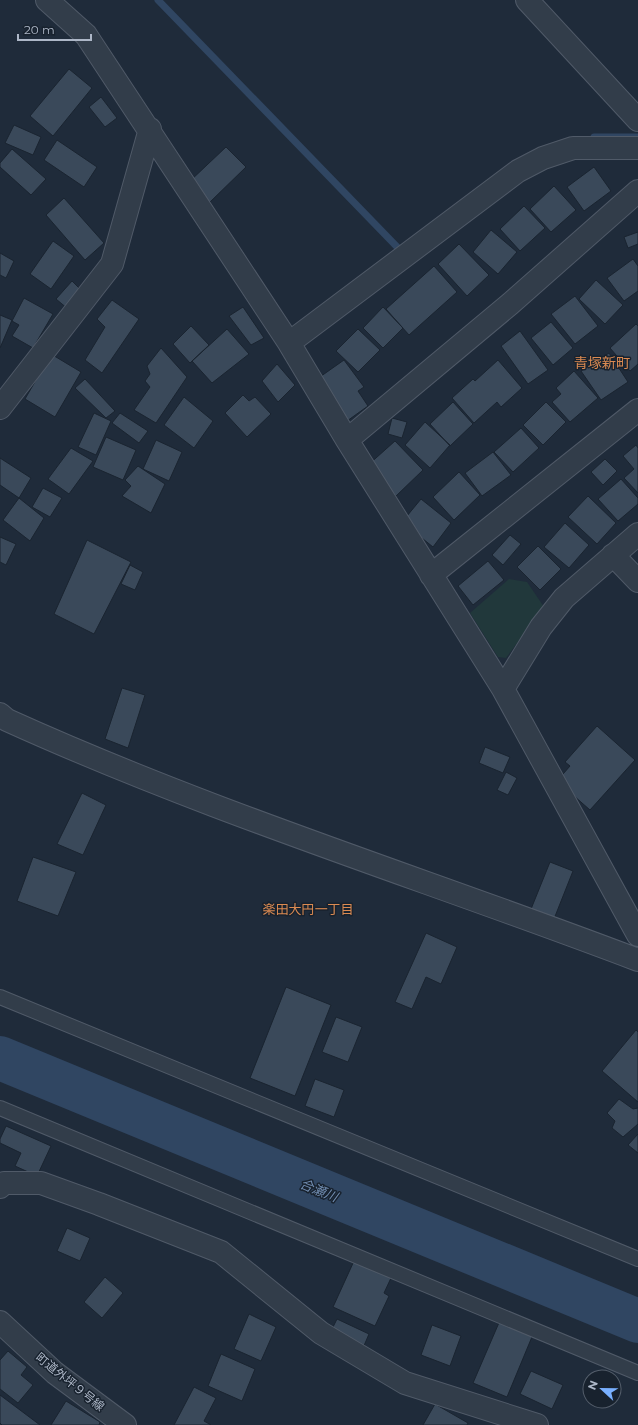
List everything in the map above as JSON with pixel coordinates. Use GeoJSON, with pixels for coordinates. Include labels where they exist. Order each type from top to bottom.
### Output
{"type":"FeatureCollection","features":[{"type":"Feature","properties":{"kind":"street"},"geometry":{"type":"LineString","coordinates":[[47,0],[86,35],[150,129],[289,343],[346,440],[503,689],[638,935]]}},
{"type":"Feature","properties":{"kind":"street"},"geometry":{"type":"LineString","coordinates":[[527,0],[638,120]]}},
{"type":"Feature","properties":{"kind":"street"},"geometry":{"type":"LineString","coordinates":[[0,408],[112,264],[150,129]]}},
{"type":"Feature","properties":{"kind":"street"},"geometry":{"type":"LineString","coordinates":[[289,343],[518,171],[543,158],[573,148],[638,148]]}},
{"type":"Feature","properties":{"kind":"street"},"geometry":{"type":"LineString","coordinates":[[346,440],[510,304],[638,191]]}},
{"type":"Feature","properties":{"kind":"street"},"geometry":{"type":"LineString","coordinates":[[431,575],[638,410]]}},
{"type":"Feature","properties":{"kind":"street"},"geometry":{"type":"LineString","coordinates":[[503,689],[541,627],[564,598],[638,534]]}},
{"type":"Feature","properties":{"kind":"street"},"geometry":{"type":"LineString","coordinates":[[613,556],[638,581]]}},
{"type":"Feature","properties":{"kind":"street"},"geometry":{"type":"LineString","coordinates":[[0,714],[7,720],[77,752],[234,813],[638,960]]}},
{"type":"Feature","properties":{"kind":"street"},"geometry":{"type":"LineString","coordinates":[[0,1187],[4,1184],[41,1183],[221,1252],[321,1333],[405,1383],[537,1425]]}},
{"type":"Feature","properties":{"kind":"street","name":"町道外坪９号線"},"geometry":{"type":"LineString","coordinates":[[0,1322],[55,1373],[125,1425]]}},
{"type":"Feature","properties":{"kind":"lane"},"geometry":{"type":"LineString","coordinates":[[0,998],[638,1259]]}},
{"type":"Feature","properties":{"kind":"lane"},"geometry":{"type":"LineString","coordinates":[[0,1108],[638,1373]]}},
{"type":"Feature","properties":{"kind":"green space"},"geometry":{"type":"Polygon","coordinates":[[[509,579],[527,582],[544,607],[506,658],[498,657],[470,613],[509,579]]]}},
{"type":"Feature","properties":{"kind":"building"},"geometry":{"type":"Polygon","coordinates":[[[69,69],[92,88],[53,136],[30,116],[69,69]]]}},
{"type":"Feature","properties":{"kind":"building"},"geometry":{"type":"Polygon","coordinates":[[[101,97],[117,118],[105,127],[89,107],[101,97]]]}},
{"type":"Feature","properties":{"kind":"building"},"geometry":{"type":"Polygon","coordinates":[[[14,125],[41,137],[33,155],[5,143],[14,125]]]}},
{"type":"Feature","properties":{"kind":"building"},"geometry":{"type":"Polygon","coordinates":[[[57,140],[97,167],[84,187],[44,160],[57,140]]]}},
{"type":"Feature","properties":{"kind":"building"},"geometry":{"type":"Polygon","coordinates":[[[226,147],[246,167],[209,203],[189,182],[226,147]]]}},
{"type":"Feature","properties":{"kind":"building"},"geometry":{"type":"Polygon","coordinates":[[[12,149],[46,179],[31,195],[0,167],[0,163],[12,149]]]}},
{"type":"Feature","properties":{"kind":"building"},"geometry":{"type":"Polygon","coordinates":[[[594,167],[611,191],[584,211],[567,187],[594,167]]]}},
{"type":"Feature","properties":{"kind":"building"},"geometry":{"type":"Polygon","coordinates":[[[554,186],[576,210],[551,232],[530,209],[554,186]]]}},
{"type":"Feature","properties":{"kind":"building"},"geometry":{"type":"Polygon","coordinates":[[[64,198],[104,243],[85,260],[46,215],[64,198]]]}},
{"type":"Feature","properties":{"kind":"building"},"geometry":{"type":"Polygon","coordinates":[[[524,206],[545,228],[520,251],[500,229],[524,206]]]}},
{"type":"Feature","properties":{"kind":"building"},"geometry":{"type":"Polygon","coordinates":[[[491,230],[517,252],[498,274],[473,252],[491,230]]]}},
{"type":"Feature","properties":{"kind":"building"},"geometry":{"type":"Polygon","coordinates":[[[638,232],[638,244],[628,248],[624,237],[638,232]]]}},
{"type":"Feature","properties":{"kind":"building"},"geometry":{"type":"Polygon","coordinates":[[[53,241],[74,256],[51,289],[30,274],[53,241]]]}},
{"type":"Feature","properties":{"kind":"building"},"geometry":{"type":"Polygon","coordinates":[[[459,244],[489,275],[467,296],[438,264],[459,244]]]}},
{"type":"Feature","properties":{"kind":"building"},"geometry":{"type":"Polygon","coordinates":[[[0,253],[14,261],[6,278],[0,275],[0,253]]]}},
{"type":"Feature","properties":{"kind":"building"},"geometry":{"type":"Polygon","coordinates":[[[633,259],[638,266],[638,291],[624,301],[607,278],[633,259]]]}},
{"type":"Feature","properties":{"kind":"building"},"geometry":{"type":"Polygon","coordinates":[[[434,266],[457,292],[409,335],[386,309],[434,266]]]}},
{"type":"Feature","properties":{"kind":"building"},"geometry":{"type":"Polygon","coordinates":[[[596,280],[623,305],[605,324],[579,299],[596,280]]]}},
{"type":"Feature","properties":{"kind":"building"},"geometry":{"type":"Polygon","coordinates":[[[72,281],[83,292],[68,309],[56,299],[72,281]]]}},
{"type":"Feature","properties":{"kind":"building"},"geometry":{"type":"Polygon","coordinates":[[[575,296],[598,326],[575,344],[551,314],[575,296]]]}},
{"type":"Feature","properties":{"kind":"building"},"geometry":{"type":"Polygon","coordinates":[[[24,298],[53,314],[33,348],[12,336],[19,325],[12,321],[24,298]]]}},
{"type":"Feature","properties":{"kind":"building"},"geometry":{"type":"Polygon","coordinates":[[[112,300],[139,319],[102,373],[85,360],[105,327],[97,319],[112,300]]]}},
{"type":"Feature","properties":{"kind":"building"},"geometry":{"type":"Polygon","coordinates":[[[243,307],[264,338],[251,345],[229,316],[243,307]]]}},
{"type":"Feature","properties":{"kind":"building"},"geometry":{"type":"Polygon","coordinates":[[[383,307],[403,328],[383,348],[363,328],[383,307]]]}},
{"type":"Feature","properties":{"kind":"building"},"geometry":{"type":"Polygon","coordinates":[[[0,315],[12,320],[0,348],[0,315]]]}},
{"type":"Feature","properties":{"kind":"building"},"geometry":{"type":"Polygon","coordinates":[[[551,322],[573,348],[553,365],[531,338],[551,322]]]}},
{"type":"Feature","properties":{"kind":"building"},"geometry":{"type":"Polygon","coordinates":[[[636,324],[638,326],[638,364],[630,371],[610,348],[636,324]]]}},
{"type":"Feature","properties":{"kind":"building"},"geometry":{"type":"Polygon","coordinates":[[[191,326],[209,345],[190,363],[173,344],[191,326]]]}},
{"type":"Feature","properties":{"kind":"building"},"geometry":{"type":"Polygon","coordinates":[[[227,329],[249,354],[212,383],[192,361],[227,329]]]}},
{"type":"Feature","properties":{"kind":"building"},"geometry":{"type":"Polygon","coordinates":[[[358,329],[380,350],[358,372],[336,351],[358,329]]]}},
{"type":"Feature","properties":{"kind":"building"},"geometry":{"type":"Polygon","coordinates":[[[520,331],[548,370],[528,384],[501,346],[520,331]]]}},
{"type":"Feature","properties":{"kind":"building"},"geometry":{"type":"Polygon","coordinates":[[[161,348],[187,377],[156,423],[134,410],[150,387],[145,381],[150,374],[147,366],[161,348]]]}},
{"type":"Feature","properties":{"kind":"building"},"geometry":{"type":"Polygon","coordinates":[[[609,353],[628,382],[601,400],[581,371],[609,353]]]}},
{"type":"Feature","properties":{"kind":"building"},"geometry":{"type":"Polygon","coordinates":[[[51,354],[81,372],[55,417],[25,399],[51,354]]]}},
{"type":"Feature","properties":{"kind":"building"},"geometry":{"type":"Polygon","coordinates":[[[344,360],[364,387],[358,391],[368,406],[347,421],[317,379],[344,360]]]}},
{"type":"Feature","properties":{"kind":"building"},"geometry":{"type":"Polygon","coordinates":[[[498,360],[522,388],[501,407],[497,402],[474,423],[452,398],[473,379],[475,381],[498,360]]]}},
{"type":"Feature","properties":{"kind":"building"},"geometry":{"type":"Polygon","coordinates":[[[277,364],[295,385],[278,402],[262,381],[277,364]]]}},
{"type":"Feature","properties":{"kind":"building"},"geometry":{"type":"Polygon","coordinates":[[[574,371],[598,398],[570,422],[552,402],[561,394],[556,388],[574,371]]]}},
{"type":"Feature","properties":{"kind":"building"},"geometry":{"type":"Polygon","coordinates":[[[85,379],[115,411],[106,418],[75,388],[85,379]]]}},
{"type":"Feature","properties":{"kind":"building"},"geometry":{"type":"Polygon","coordinates":[[[243,395],[249,401],[255,397],[271,414],[247,437],[225,413],[243,395]]]}},
{"type":"Feature","properties":{"kind":"building"},"geometry":{"type":"Polygon","coordinates":[[[184,397],[213,421],[194,448],[164,425],[184,397]]]}},
{"type":"Feature","properties":{"kind":"building"},"geometry":{"type":"Polygon","coordinates":[[[453,402],[473,424],[450,446],[430,424],[453,402]]]}},
{"type":"Feature","properties":{"kind":"building"},"geometry":{"type":"Polygon","coordinates":[[[546,402],[566,422],[543,445],[523,425],[546,402]]]}},
{"type":"Feature","properties":{"kind":"building"},"geometry":{"type":"Polygon","coordinates":[[[94,413],[111,421],[96,455],[78,447],[94,413]]]}},
{"type":"Feature","properties":{"kind":"building"},"geometry":{"type":"Polygon","coordinates":[[[120,413],[148,431],[139,443],[112,423],[120,413]]]}},
{"type":"Feature","properties":{"kind":"building"},"geometry":{"type":"Polygon","coordinates":[[[392,418],[407,422],[402,438],[388,434],[392,418]]]}},
{"type":"Feature","properties":{"kind":"building"},"geometry":{"type":"Polygon","coordinates":[[[425,422],[450,445],[430,468],[405,445],[425,422]]]}},
{"type":"Feature","properties":{"kind":"building"},"geometry":{"type":"Polygon","coordinates":[[[521,428],[539,448],[513,472],[494,452],[521,428]]]}},
{"type":"Feature","properties":{"kind":"building"},"geometry":{"type":"Polygon","coordinates":[[[106,437],[136,450],[123,480],[93,467],[106,437]]]}},
{"type":"Feature","properties":{"kind":"building"},"geometry":{"type":"Polygon","coordinates":[[[156,440],[182,452],[169,481],[143,469],[156,440]]]}},
{"type":"Feature","properties":{"kind":"building"},"geometry":{"type":"Polygon","coordinates":[[[395,441],[423,470],[396,496],[367,466],[395,441]]]}},
{"type":"Feature","properties":{"kind":"building"},"geometry":{"type":"Polygon","coordinates":[[[636,445],[638,448],[638,493],[624,478],[634,469],[623,456],[636,445]]]}},
{"type":"Feature","properties":{"kind":"building"},"geometry":{"type":"Polygon","coordinates":[[[71,448],[93,461],[69,494],[48,479],[71,448]]]}},
{"type":"Feature","properties":{"kind":"building"},"geometry":{"type":"Polygon","coordinates":[[[493,452],[511,475],[482,496],[465,473],[493,452]]]}},
{"type":"Feature","properties":{"kind":"building"},"geometry":{"type":"Polygon","coordinates":[[[0,458],[31,478],[19,498],[0,485],[0,458]]]}},
{"type":"Feature","properties":{"kind":"building"},"geometry":{"type":"Polygon","coordinates":[[[605,459],[617,471],[603,485],[591,472],[605,459]]]}},
{"type":"Feature","properties":{"kind":"building"},"geometry":{"type":"Polygon","coordinates":[[[138,466],[165,484],[151,513],[122,496],[131,486],[125,480],[138,466]]]}},
{"type":"Feature","properties":{"kind":"building"},"geometry":{"type":"Polygon","coordinates":[[[459,472],[480,495],[454,520],[433,497],[459,472]]]}},
{"type":"Feature","properties":{"kind":"building"},"geometry":{"type":"Polygon","coordinates":[[[621,479],[638,498],[638,504],[618,521],[598,499],[621,479]]]}},
{"type":"Feature","properties":{"kind":"building"},"geometry":{"type":"Polygon","coordinates":[[[43,488],[62,498],[50,517],[32,507],[43,488]]]}},
{"type":"Feature","properties":{"kind":"building"},"geometry":{"type":"Polygon","coordinates":[[[588,496],[616,523],[597,544],[568,517],[588,496]]]}},
{"type":"Feature","properties":{"kind":"building"},"geometry":{"type":"Polygon","coordinates":[[[19,498],[44,518],[30,541],[3,520],[19,498]]]}},
{"type":"Feature","properties":{"kind":"building"},"geometry":{"type":"Polygon","coordinates":[[[421,499],[451,523],[433,547],[402,522],[421,499]]]}},
{"type":"Feature","properties":{"kind":"building"},"geometry":{"type":"Polygon","coordinates":[[[565,523],[589,545],[569,568],[544,547],[565,523]]]}},
{"type":"Feature","properties":{"kind":"building"},"geometry":{"type":"Polygon","coordinates":[[[510,535],[521,544],[503,565],[492,555],[510,535]]]}},
{"type":"Feature","properties":{"kind":"building"},"geometry":{"type":"Polygon","coordinates":[[[0,537],[16,544],[6,565],[0,562],[0,537]]]}},
{"type":"Feature","properties":{"kind":"building"},"geometry":{"type":"Polygon","coordinates":[[[87,540],[131,562],[94,634],[54,614],[87,540]]]}},
{"type":"Feature","properties":{"kind":"building"},"geometry":{"type":"Polygon","coordinates":[[[538,546],[561,569],[540,590],[517,567],[538,546]]]}},
{"type":"Feature","properties":{"kind":"building"},"geometry":{"type":"Polygon","coordinates":[[[488,561],[504,580],[473,605],[458,586],[488,561]]]}},
{"type":"Feature","properties":{"kind":"building"},"geometry":{"type":"Polygon","coordinates":[[[130,565],[143,572],[135,590],[121,584],[130,565]]]}},
{"type":"Feature","properties":{"kind":"building"},"geometry":{"type":"Polygon","coordinates":[[[122,688],[145,695],[128,748],[105,739],[122,688]]]}},
{"type":"Feature","properties":{"kind":"building"},"geometry":{"type":"Polygon","coordinates":[[[597,726],[635,760],[590,810],[557,781],[570,766],[565,762],[597,726]]]}},
{"type":"Feature","properties":{"kind":"building"},"geometry":{"type":"Polygon","coordinates":[[[485,747],[510,757],[503,773],[479,763],[485,747]]]}},
{"type":"Feature","properties":{"kind":"building"},"geometry":{"type":"Polygon","coordinates":[[[506,772],[517,778],[508,795],[497,790],[506,772]]]}},
{"type":"Feature","properties":{"kind":"building"},"geometry":{"type":"Polygon","coordinates":[[[82,793],[106,805],[83,855],[57,844],[82,793]]]}},
{"type":"Feature","properties":{"kind":"building"},"geometry":{"type":"Polygon","coordinates":[[[33,857],[76,872],[58,916],[17,901],[33,857]]]}},
{"type":"Feature","properties":{"kind":"building"},"geometry":{"type":"Polygon","coordinates":[[[550,862],[573,871],[552,924],[529,914],[550,862]]]}},
{"type":"Feature","properties":{"kind":"building"},"geometry":{"type":"Polygon","coordinates":[[[426,933],[457,947],[441,984],[426,977],[412,1009],[395,1002],[426,933]]]}},
{"type":"Feature","properties":{"kind":"building"},"geometry":{"type":"Polygon","coordinates":[[[286,987],[331,1005],[295,1096],[250,1078],[286,987]]]}},
{"type":"Feature","properties":{"kind":"building"},"geometry":{"type":"Polygon","coordinates":[[[336,1017],[362,1027],[348,1062],[322,1052],[336,1017]]]}},
{"type":"Feature","properties":{"kind":"building"},"geometry":{"type":"Polygon","coordinates":[[[636,1030],[638,1032],[638,1102],[602,1071],[636,1030]]]}},
{"type":"Feature","properties":{"kind":"building"},"geometry":{"type":"Polygon","coordinates":[[[315,1079],[344,1090],[334,1117],[305,1106],[315,1079]]]}},
{"type":"Feature","properties":{"kind":"building"},"geometry":{"type":"Polygon","coordinates":[[[619,1099],[633,1109],[638,1108],[638,1124],[623,1137],[612,1128],[615,1121],[607,1113],[619,1099]]]}},
{"type":"Feature","properties":{"kind":"building"},"geometry":{"type":"Polygon","coordinates":[[[6,1126],[51,1146],[37,1176],[15,1166],[21,1153],[0,1143],[0,1139],[6,1126]]]}},
{"type":"Feature","properties":{"kind":"building"},"geometry":{"type":"Polygon","coordinates":[[[638,1134],[638,1153],[628,1145],[638,1134]]]}},
{"type":"Feature","properties":{"kind":"building"},"geometry":{"type":"Polygon","coordinates":[[[67,1228],[90,1238],[80,1261],[57,1251],[67,1228]]]}},
{"type":"Feature","properties":{"kind":"building"},"geometry":{"type":"Polygon","coordinates":[[[354,1261],[391,1278],[384,1293],[389,1296],[375,1326],[333,1307],[354,1261]]]}},
{"type":"Feature","properties":{"kind":"building"},"geometry":{"type":"Polygon","coordinates":[[[105,1277],[123,1293],[102,1318],[84,1302],[105,1277]]]}},
{"type":"Feature","properties":{"kind":"building"},"geometry":{"type":"Polygon","coordinates":[[[249,1314],[276,1327],[261,1361],[234,1349],[249,1314]]]}},
{"type":"Feature","properties":{"kind":"building"},"geometry":{"type":"Polygon","coordinates":[[[501,1318],[534,1332],[507,1397],[473,1383],[501,1318]]]}},
{"type":"Feature","properties":{"kind":"building"},"geometry":{"type":"Polygon","coordinates":[[[337,1319],[369,1334],[363,1348],[330,1333],[337,1319]]]}},
{"type":"Feature","properties":{"kind":"building"},"geometry":{"type":"Polygon","coordinates":[[[432,1325],[461,1336],[450,1366],[421,1355],[432,1325]]]}},
{"type":"Feature","properties":{"kind":"building"},"geometry":{"type":"Polygon","coordinates":[[[8,1351],[27,1367],[21,1375],[33,1385],[18,1403],[0,1389],[0,1360],[8,1351]]]}},
{"type":"Feature","properties":{"kind":"building"},"geometry":{"type":"Polygon","coordinates":[[[221,1354],[255,1369],[242,1401],[208,1386],[221,1354]]]}},
{"type":"Feature","properties":{"kind":"building"},"geometry":{"type":"Polygon","coordinates":[[[531,1371],[563,1385],[552,1409],[520,1394],[531,1371]]]}},
{"type":"Feature","properties":{"kind":"building"},"geometry":{"type":"Polygon","coordinates":[[[194,1387],[216,1398],[204,1421],[211,1425],[174,1425],[194,1387]]]}},
{"type":"Feature","properties":{"kind":"building"},"geometry":{"type":"Polygon","coordinates":[[[0,1395],[40,1425],[2,1425],[0,1423],[0,1395]]]}},
{"type":"Feature","properties":{"kind":"building"},"geometry":{"type":"Polygon","coordinates":[[[66,1401],[100,1422],[99,1425],[51,1425],[66,1401]]]}},
{"type":"Feature","properties":{"kind":"building"},"geometry":{"type":"Polygon","coordinates":[[[435,1404],[468,1423],[467,1425],[423,1425],[435,1404]]]}},
{"type":"Feature","properties":{"kind":"waterway"},"geometry":{"type":"LineString","coordinates":[[158,0],[402,252],[404,250]]}},
{"type":"Feature","properties":{"kind":"waterway"},"geometry":{"type":"LineString","coordinates":[[594,137],[638,137]]}},
{"type":"Feature","properties":{"kind":"waterway","name":"合瀬川"},"geometry":{"type":"LineString","coordinates":[[0,1058],[638,1321]]}},
{"type":"Feature","properties":{"kind":"district","name":"青塚新町"},"geometry":{"type":"Point","coordinates":[602,363]}},
{"type":"Feature","properties":{"kind":"district","name":"楽田大円一丁目"},"geometry":{"type":"Point","coordinates":[308,909]}}]}
